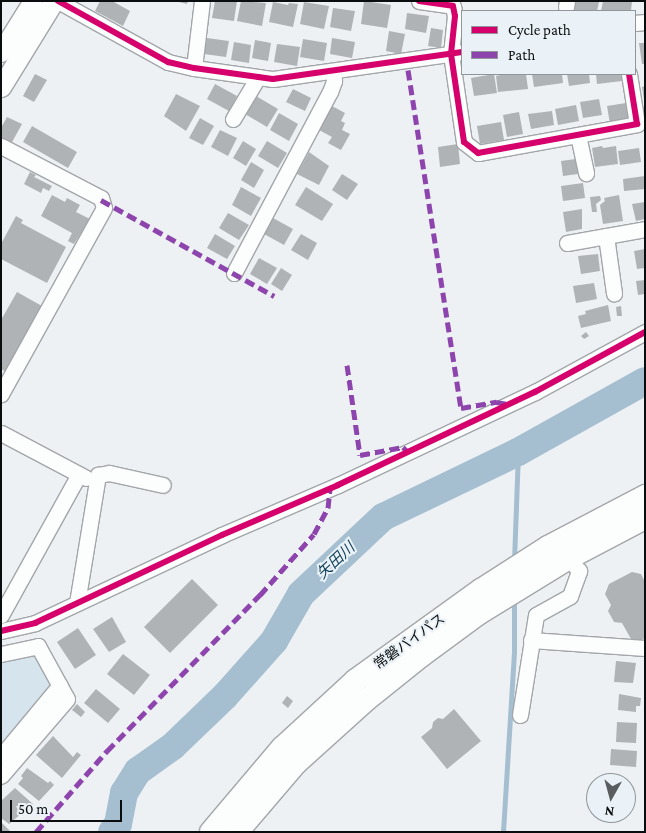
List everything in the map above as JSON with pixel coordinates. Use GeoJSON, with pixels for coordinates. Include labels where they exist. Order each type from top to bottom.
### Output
{"type":"FeatureCollection","features":[{"type":"Feature","properties":{"kind":"highway","name":"常磐バイパス"},"geometry":{"type":"LineString","coordinates":[[210,832],[282,748],[356,680],[481,590],[548,547],[645,496]]}},
{"type":"Feature","properties":{"kind":"highway","name":"常磐バイパス"},"geometry":{"type":"LineString","coordinates":[[237,832],[296,763],[366,700],[478,614],[569,558],[645,518]]}},
{"type":"Feature","properties":{"kind":"main road"},"geometry":{"type":"LineString","coordinates":[[1,52],[33,1]]}},
{"type":"Feature","properties":{"kind":"main road"},"geometry":{"type":"LineString","coordinates":[[3,81],[54,1]]}},
{"type":"Feature","properties":{"kind":"street"},"geometry":{"type":"LineString","coordinates":[[58,1],[168,62],[194,68],[273,79],[457,53]]}},
{"type":"Feature","properties":{"kind":"street"},"geometry":{"type":"LineString","coordinates":[[194,68],[202,1]]}},
{"type":"Feature","properties":{"kind":"street"},"geometry":{"type":"LineString","coordinates":[[419,1],[453,6],[464,142],[478,153],[637,124],[629,75]]}},
{"type":"Feature","properties":{"kind":"street"},"geometry":{"type":"LineString","coordinates":[[234,273],[330,92],[334,81],[333,71]]}},
{"type":"Feature","properties":{"kind":"street"},"geometry":{"type":"LineString","coordinates":[[233,118],[258,77]]}},
{"type":"Feature","properties":{"kind":"street"},"geometry":{"type":"LineString","coordinates":[[578,135],[586,173]]}},
{"type":"Feature","properties":{"kind":"street"},"geometry":{"type":"LineString","coordinates":[[1,146],[100,198],[104,208],[1,394]]}},
{"type":"Feature","properties":{"kind":"street"},"geometry":{"type":"LineString","coordinates":[[567,243],[645,229]]}},
{"type":"Feature","properties":{"kind":"street"},"geometry":{"type":"LineString","coordinates":[[606,236],[614,293]]}},
{"type":"Feature","properties":{"kind":"street"},"geometry":{"type":"LineString","coordinates":[[1,631],[35,622],[222,535],[338,485],[535,392],[645,332]]}},
{"type":"Feature","properties":{"kind":"street"},"geometry":{"type":"LineString","coordinates":[[1,433],[95,483]]}},
{"type":"Feature","properties":{"kind":"street"},"geometry":{"type":"LineString","coordinates":[[77,603],[95,483],[98,475],[102,473],[163,485]]}},
{"type":"Feature","properties":{"kind":"street"},"geometry":{"type":"LineString","coordinates":[[1,615],[79,474]]}},
{"type":"Feature","properties":{"kind":"street"},"geometry":{"type":"LineString","coordinates":[[520,715],[536,615],[570,596],[580,571],[569,558]]}},
{"type":"Feature","properties":{"kind":"street"},"geometry":{"type":"LineString","coordinates":[[531,640],[645,648]]}},
{"type":"Feature","properties":{"kind":"street"},"geometry":{"type":"LineString","coordinates":[[1,654],[38,646],[67,699],[2,775]]}},
{"type":"Feature","properties":{"kind":"street"},"geometry":{"type":"LineString","coordinates":[[1,756],[60,686]]}},
{"type":"Feature","properties":{"kind":"shaded area"},"geometry":{"type":"Polygon","coordinates":[[[27,655],[34,656],[58,695],[1,764],[1,661],[27,655]]]}},
{"type":"Feature","properties":{"kind":"building"},"geometry":{"type":"Polygon","coordinates":[[[100,1],[112,1],[130,11],[123,26],[95,11],[100,1]]]}},
{"type":"Feature","properties":{"kind":"building"},"geometry":{"type":"Polygon","coordinates":[[[175,1],[188,1],[187,4],[175,1]]]}},
{"type":"Feature","properties":{"kind":"building"},"geometry":{"type":"Polygon","coordinates":[[[215,1],[237,1],[234,21],[212,18],[215,1]]]}},
{"type":"Feature","properties":{"kind":"building"},"geometry":{"type":"Polygon","coordinates":[[[241,1],[266,3],[262,26],[237,21],[241,1]]]}},
{"type":"Feature","properties":{"kind":"building"},"geometry":{"type":"Polygon","coordinates":[[[364,1],[391,5],[387,28],[361,24],[364,1]]]}},
{"type":"Feature","properties":{"kind":"building"},"geometry":{"type":"Polygon","coordinates":[[[573,1],[599,2],[597,10],[572,10],[573,1]]]}},
{"type":"Feature","properties":{"kind":"building"},"geometry":{"type":"Polygon","coordinates":[[[603,1],[632,1],[631,10],[601,10],[603,1]]]}},
{"type":"Feature","properties":{"kind":"building"},"geometry":{"type":"Polygon","coordinates":[[[273,2],[288,5],[289,3],[298,4],[293,27],[269,22],[273,2]]]}},
{"type":"Feature","properties":{"kind":"building"},"geometry":{"type":"Polygon","coordinates":[[[304,2],[329,6],[324,29],[300,24],[304,2]]]}},
{"type":"Feature","properties":{"kind":"building"},"geometry":{"type":"Polygon","coordinates":[[[333,8],[355,11],[351,31],[330,27],[333,8]]]}},
{"type":"Feature","properties":{"kind":"building"},"geometry":{"type":"Polygon","coordinates":[[[407,13],[429,16],[426,33],[405,29],[407,13]]]}},
{"type":"Feature","properties":{"kind":"building"},"geometry":{"type":"Polygon","coordinates":[[[431,28],[443,30],[441,48],[428,46],[431,28]]]}},
{"type":"Feature","properties":{"kind":"building"},"geometry":{"type":"Polygon","coordinates":[[[389,31],[405,34],[401,54],[386,51],[389,31]]]}},
{"type":"Feature","properties":{"kind":"building"},"geometry":{"type":"Polygon","coordinates":[[[207,38],[229,41],[226,57],[204,54],[207,38]]]}},
{"type":"Feature","properties":{"kind":"building"},"geometry":{"type":"Polygon","coordinates":[[[332,38],[355,42],[352,58],[330,54],[332,38]]]}},
{"type":"Feature","properties":{"kind":"building"},"geometry":{"type":"Polygon","coordinates":[[[303,39],[327,43],[324,61],[300,57],[303,39]]]}},
{"type":"Feature","properties":{"kind":"building"},"geometry":{"type":"Polygon","coordinates":[[[255,40],[271,43],[268,61],[252,58],[255,40]]]}},
{"type":"Feature","properties":{"kind":"building"},"geometry":{"type":"Polygon","coordinates":[[[234,42],[251,45],[249,63],[231,60],[234,42]]]}},
{"type":"Feature","properties":{"kind":"building"},"geometry":{"type":"Polygon","coordinates":[[[639,43],[645,43],[645,64],[642,64],[639,43]]]}},
{"type":"Feature","properties":{"kind":"building"},"geometry":{"type":"Polygon","coordinates":[[[277,44],[300,47],[297,66],[274,62],[277,44]]]}},
{"type":"Feature","properties":{"kind":"building"},"geometry":{"type":"Polygon","coordinates":[[[35,74],[47,80],[34,102],[23,96],[35,74]]]}},
{"type":"Feature","properties":{"kind":"building"},"geometry":{"type":"Polygon","coordinates":[[[494,75],[497,93],[474,96],[471,78],[494,75]]]}},
{"type":"Feature","properties":{"kind":"building"},"geometry":{"type":"Polygon","coordinates":[[[526,75],[528,89],[498,92],[496,76],[526,75]]]}},
{"type":"Feature","properties":{"kind":"building"},"geometry":{"type":"Polygon","coordinates":[[[532,75],[562,75],[563,83],[534,87],[532,75]]]}},
{"type":"Feature","properties":{"kind":"building"},"geometry":{"type":"Polygon","coordinates":[[[567,75],[589,75],[590,83],[569,86],[567,75]]]}},
{"type":"Feature","properties":{"kind":"building"},"geometry":{"type":"Polygon","coordinates":[[[596,75],[621,75],[622,81],[597,84],[596,75]]]}},
{"type":"Feature","properties":{"kind":"building"},"geometry":{"type":"Polygon","coordinates":[[[215,84],[237,96],[229,111],[207,99],[215,84]]]}},
{"type":"Feature","properties":{"kind":"building"},"geometry":{"type":"Polygon","coordinates":[[[645,86],[645,100],[644,100],[642,87],[645,86]]]}},
{"type":"Feature","properties":{"kind":"building"},"geometry":{"type":"Polygon","coordinates":[[[293,89],[311,98],[305,111],[286,102],[293,89]]]}},
{"type":"Feature","properties":{"kind":"building"},"geometry":{"type":"Polygon","coordinates":[[[176,94],[200,106],[186,131],[164,116],[176,94]]]}},
{"type":"Feature","properties":{"kind":"building"},"geometry":{"type":"Polygon","coordinates":[[[256,96],[278,109],[267,127],[245,114],[256,96]]]}},
{"type":"Feature","properties":{"kind":"building"},"geometry":{"type":"Polygon","coordinates":[[[599,99],[602,115],[583,118],[580,102],[599,99]]]}},
{"type":"Feature","properties":{"kind":"building"},"geometry":{"type":"Polygon","coordinates":[[[626,103],[628,120],[610,124],[607,106],[626,103]]]}},
{"type":"Feature","properties":{"kind":"building"},"geometry":{"type":"Polygon","coordinates":[[[576,105],[579,121],[558,125],[555,109],[576,105]]]}},
{"type":"Feature","properties":{"kind":"building"},"geometry":{"type":"Polygon","coordinates":[[[332,106],[345,113],[341,121],[345,123],[342,130],[350,134],[341,150],[328,143],[332,137],[319,130],[332,106]]]}},
{"type":"Feature","properties":{"kind":"building"},"geometry":{"type":"Polygon","coordinates":[[[552,111],[554,125],[531,129],[528,114],[552,111]]]}},
{"type":"Feature","properties":{"kind":"building"},"geometry":{"type":"Polygon","coordinates":[[[519,112],[523,134],[507,137],[503,115],[519,112]]]}},
{"type":"Feature","properties":{"kind":"building"},"geometry":{"type":"Polygon","coordinates":[[[279,113],[298,124],[289,141],[270,130],[279,113]]]}},
{"type":"Feature","properties":{"kind":"building"},"geometry":{"type":"Polygon","coordinates":[[[7,117],[22,124],[11,144],[1,139],[1,128],[7,117]]]}},
{"type":"Feature","properties":{"kind":"building"},"geometry":{"type":"Polygon","coordinates":[[[200,118],[214,126],[203,145],[189,138],[200,118]]]}},
{"type":"Feature","properties":{"kind":"building"},"geometry":{"type":"Polygon","coordinates":[[[501,122],[504,140],[480,144],[477,126],[501,122]]]}},
{"type":"Feature","properties":{"kind":"building"},"geometry":{"type":"Polygon","coordinates":[[[32,126],[77,152],[68,168],[23,142],[32,126]]]}},
{"type":"Feature","properties":{"kind":"building"},"geometry":{"type":"Polygon","coordinates":[[[220,130],[237,138],[228,156],[211,147],[220,130]]]}},
{"type":"Feature","properties":{"kind":"building"},"geometry":{"type":"Polygon","coordinates":[[[243,141],[256,149],[246,166],[233,158],[243,141]]]}},
{"type":"Feature","properties":{"kind":"building"},"geometry":{"type":"Polygon","coordinates":[[[267,141],[287,153],[278,168],[258,156],[267,141]]]}},
{"type":"Feature","properties":{"kind":"building"},"geometry":{"type":"Polygon","coordinates":[[[458,144],[460,164],[440,167],[438,147],[458,144]]]}},
{"type":"Feature","properties":{"kind":"building"},"geometry":{"type":"Polygon","coordinates":[[[602,146],[603,148],[616,146],[618,164],[595,167],[592,148],[602,146]]]}},
{"type":"Feature","properties":{"kind":"building"},"geometry":{"type":"Polygon","coordinates":[[[639,148],[641,162],[620,165],[618,151],[639,148]]]}},
{"type":"Feature","properties":{"kind":"building"},"geometry":{"type":"Polygon","coordinates":[[[309,152],[329,166],[319,185],[297,174],[309,152]]]}},
{"type":"Feature","properties":{"kind":"building"},"geometry":{"type":"Polygon","coordinates":[[[576,159],[578,174],[563,176],[561,161],[576,159]]]}},
{"type":"Feature","properties":{"kind":"building"},"geometry":{"type":"Polygon","coordinates":[[[251,162],[264,170],[254,188],[241,180],[251,162]]]}},
{"type":"Feature","properties":{"kind":"building"},"geometry":{"type":"Polygon","coordinates":[[[30,172],[36,175],[34,177],[52,186],[49,191],[43,188],[41,193],[24,184],[30,172]]]}},
{"type":"Feature","properties":{"kind":"building"},"geometry":{"type":"Polygon","coordinates":[[[342,174],[358,184],[347,200],[332,190],[342,174]]]}},
{"type":"Feature","properties":{"kind":"building"},"geometry":{"type":"Polygon","coordinates":[[[645,176],[645,189],[624,191],[623,179],[645,176]]]}},
{"type":"Feature","properties":{"kind":"building"},"geometry":{"type":"Polygon","coordinates":[[[583,183],[585,198],[563,201],[561,186],[583,183]]]}},
{"type":"Feature","properties":{"kind":"building"},"geometry":{"type":"Polygon","coordinates":[[[241,187],[261,198],[251,216],[232,205],[241,187]]]}},
{"type":"Feature","properties":{"kind":"building"},"geometry":{"type":"Polygon","coordinates":[[[306,187],[333,204],[322,221],[295,205],[306,187]]]}},
{"type":"Feature","properties":{"kind":"building"},"geometry":{"type":"Polygon","coordinates":[[[52,195],[65,202],[67,198],[80,205],[76,212],[90,219],[74,244],[68,241],[72,233],[41,216],[52,195]]]}},
{"type":"Feature","properties":{"kind":"building"},"geometry":{"type":"Polygon","coordinates":[[[619,195],[623,221],[603,224],[600,205],[605,201],[604,198],[619,195]]]}},
{"type":"Feature","properties":{"kind":"building"},"geometry":{"type":"Polygon","coordinates":[[[600,196],[601,200],[596,204],[597,212],[592,212],[590,197],[600,196]]]}},
{"type":"Feature","properties":{"kind":"building"},"geometry":{"type":"Polygon","coordinates":[[[645,202],[645,219],[636,221],[632,204],[645,202]]]}},
{"type":"Feature","properties":{"kind":"building"},"geometry":{"type":"Polygon","coordinates":[[[582,209],[582,229],[566,232],[563,212],[582,209]]]}},
{"type":"Feature","properties":{"kind":"building"},"geometry":{"type":"Polygon","coordinates":[[[228,213],[249,225],[239,240],[219,228],[228,213]]]}},
{"type":"Feature","properties":{"kind":"building"},"geometry":{"type":"Polygon","coordinates":[[[16,216],[23,220],[21,223],[66,247],[47,283],[1,259],[1,244],[16,216]]]}},
{"type":"Feature","properties":{"kind":"building"},"geometry":{"type":"Polygon","coordinates":[[[273,218],[293,229],[284,245],[264,234],[273,218]]]}},
{"type":"Feature","properties":{"kind":"building"},"geometry":{"type":"Polygon","coordinates":[[[215,234],[235,246],[227,259],[207,248],[215,234]]]}},
{"type":"Feature","properties":{"kind":"building"},"geometry":{"type":"Polygon","coordinates":[[[301,234],[317,243],[308,260],[291,250],[301,234]]]}},
{"type":"Feature","properties":{"kind":"building"},"geometry":{"type":"Polygon","coordinates":[[[645,249],[645,268],[637,269],[634,251],[645,249]]]}},
{"type":"Feature","properties":{"kind":"building"},"geometry":{"type":"Polygon","coordinates":[[[598,254],[600,271],[581,274],[578,256],[598,254]]]}},
{"type":"Feature","properties":{"kind":"building"},"geometry":{"type":"Polygon","coordinates":[[[259,258],[277,268],[267,284],[250,274],[259,258]]]}},
{"type":"Feature","properties":{"kind":"building"},"geometry":{"type":"Polygon","coordinates":[[[281,268],[292,275],[282,291],[271,284],[281,268]]]}},
{"type":"Feature","properties":{"kind":"building"},"geometry":{"type":"Polygon","coordinates":[[[645,280],[645,294],[638,295],[636,281],[645,280]]]}},
{"type":"Feature","properties":{"kind":"building"},"geometry":{"type":"Polygon","coordinates":[[[594,283],[597,299],[576,303],[573,286],[594,283]]]}},
{"type":"Feature","properties":{"kind":"building"},"geometry":{"type":"Polygon","coordinates":[[[17,292],[42,306],[6,372],[1,369],[1,320],[17,292]]]}},
{"type":"Feature","properties":{"kind":"building"},"geometry":{"type":"Polygon","coordinates":[[[608,305],[611,321],[581,328],[578,316],[586,314],[585,311],[608,305]]]}},
{"type":"Feature","properties":{"kind":"building"},"geometry":{"type":"Polygon","coordinates":[[[621,306],[622,316],[617,316],[616,307],[621,306]]]}},
{"type":"Feature","properties":{"kind":"building"},"geometry":{"type":"Polygon","coordinates":[[[586,332],[589,336],[584,339],[581,336],[586,332]]]}},
{"type":"Feature","properties":{"kind":"building"},"geometry":{"type":"Polygon","coordinates":[[[632,572],[641,574],[645,582],[645,638],[639,641],[631,639],[622,623],[614,622],[608,611],[611,605],[605,594],[609,584],[632,572]]]}},
{"type":"Feature","properties":{"kind":"building"},"geometry":{"type":"Polygon","coordinates":[[[192,579],[218,605],[170,653],[144,627],[192,579]]]}},
{"type":"Feature","properties":{"kind":"building"},"geometry":{"type":"Polygon","coordinates":[[[112,617],[126,642],[109,652],[93,629],[112,617]]]}},
{"type":"Feature","properties":{"kind":"building"},"geometry":{"type":"Polygon","coordinates":[[[78,628],[96,655],[75,669],[57,642],[78,628]]]}},
{"type":"Feature","properties":{"kind":"building"},"geometry":{"type":"Polygon","coordinates":[[[123,654],[150,675],[134,695],[107,674],[123,654]]]}},
{"type":"Feature","properties":{"kind":"building"},"geometry":{"type":"Polygon","coordinates":[[[616,661],[636,663],[633,683],[614,682],[616,661]]]}},
{"type":"Feature","properties":{"kind":"building"},"geometry":{"type":"Polygon","coordinates":[[[96,689],[120,709],[108,723],[84,703],[96,689]]]}},
{"type":"Feature","properties":{"kind":"building"},"geometry":{"type":"Polygon","coordinates":[[[619,694],[641,698],[640,706],[636,706],[636,712],[618,710],[619,694]]]}},
{"type":"Feature","properties":{"kind":"building"},"geometry":{"type":"Polygon","coordinates":[[[287,696],[293,701],[288,708],[282,703],[287,696]]]}},
{"type":"Feature","properties":{"kind":"building"},"geometry":{"type":"Polygon","coordinates":[[[77,704],[85,712],[81,717],[72,710],[77,704]]]}},
{"type":"Feature","properties":{"kind":"building"},"geometry":{"type":"Polygon","coordinates":[[[454,709],[481,741],[447,769],[421,737],[432,728],[433,722],[438,718],[443,719],[454,709]]]}},
{"type":"Feature","properties":{"kind":"building"},"geometry":{"type":"Polygon","coordinates":[[[617,722],[637,723],[636,743],[616,742],[617,722]]]}},
{"type":"Feature","properties":{"kind":"building"},"geometry":{"type":"Polygon","coordinates":[[[53,736],[73,757],[77,752],[81,755],[62,778],[36,755],[53,736]]]}},
{"type":"Feature","properties":{"kind":"building"},"geometry":{"type":"Polygon","coordinates":[[[611,749],[637,751],[636,767],[610,765],[611,749]]]}},
{"type":"Feature","properties":{"kind":"building"},"geometry":{"type":"Polygon","coordinates":[[[27,768],[48,783],[50,781],[54,785],[39,801],[18,784],[27,768]]]}},
{"type":"Feature","properties":{"kind":"building"},"geometry":{"type":"Polygon","coordinates":[[[15,788],[33,804],[9,824],[1,818],[1,801],[15,788]]]}},
{"type":"Feature","properties":{"kind":"building"},"geometry":{"type":"Polygon","coordinates":[[[1,822],[11,832],[1,832],[1,822]]]}},
{"type":"Feature","properties":{"kind":"waterway","name":"矢田川"},"geometry":{"type":"LineString","coordinates":[[112,832],[118,824],[124,793],[138,771],[173,746],[225,696],[274,641],[301,594],[383,517],[518,452],[645,381]]}},
{"type":"Feature","properties":{"kind":"waterway"},"geometry":{"type":"LineString","coordinates":[[514,561],[518,452]]}},
{"type":"Feature","properties":{"kind":"waterway"},"geometry":{"type":"LineString","coordinates":[[503,832],[514,653],[514,601]]}},
{"type":"Feature","properties":{"kind":"marked path"},"geometry":{"type":"LineString","coordinates":[[408,70],[461,408],[496,402],[508,404]]}},
{"type":"Feature","properties":{"kind":"marked path"},"geometry":{"type":"LineString","coordinates":[[101,200],[274,296]]}},
{"type":"Feature","properties":{"kind":"marked path"},"geometry":{"type":"LineString","coordinates":[[347,365],[360,455],[403,447],[408,452]]}},
{"type":"Feature","properties":{"kind":"marked path"},"geometry":{"type":"LineString","coordinates":[[36,832],[107,751],[260,595],[314,534],[328,508],[330,488]]}},
{"type":"Feature","properties":{"kind":"cycle path"},"geometry":{"type":"LineString","coordinates":[[58,1],[168,62],[194,68],[273,79],[461,52]]}},
{"type":"Feature","properties":{"kind":"cycle path"},"geometry":{"type":"LineString","coordinates":[[419,1],[453,6],[455,16],[451,54],[464,142],[478,153],[637,124],[629,75]]}},
{"type":"Feature","properties":{"kind":"cycle path"},"geometry":{"type":"LineString","coordinates":[[1,631],[35,623],[222,535],[338,485],[535,392],[645,332]]}}]}
